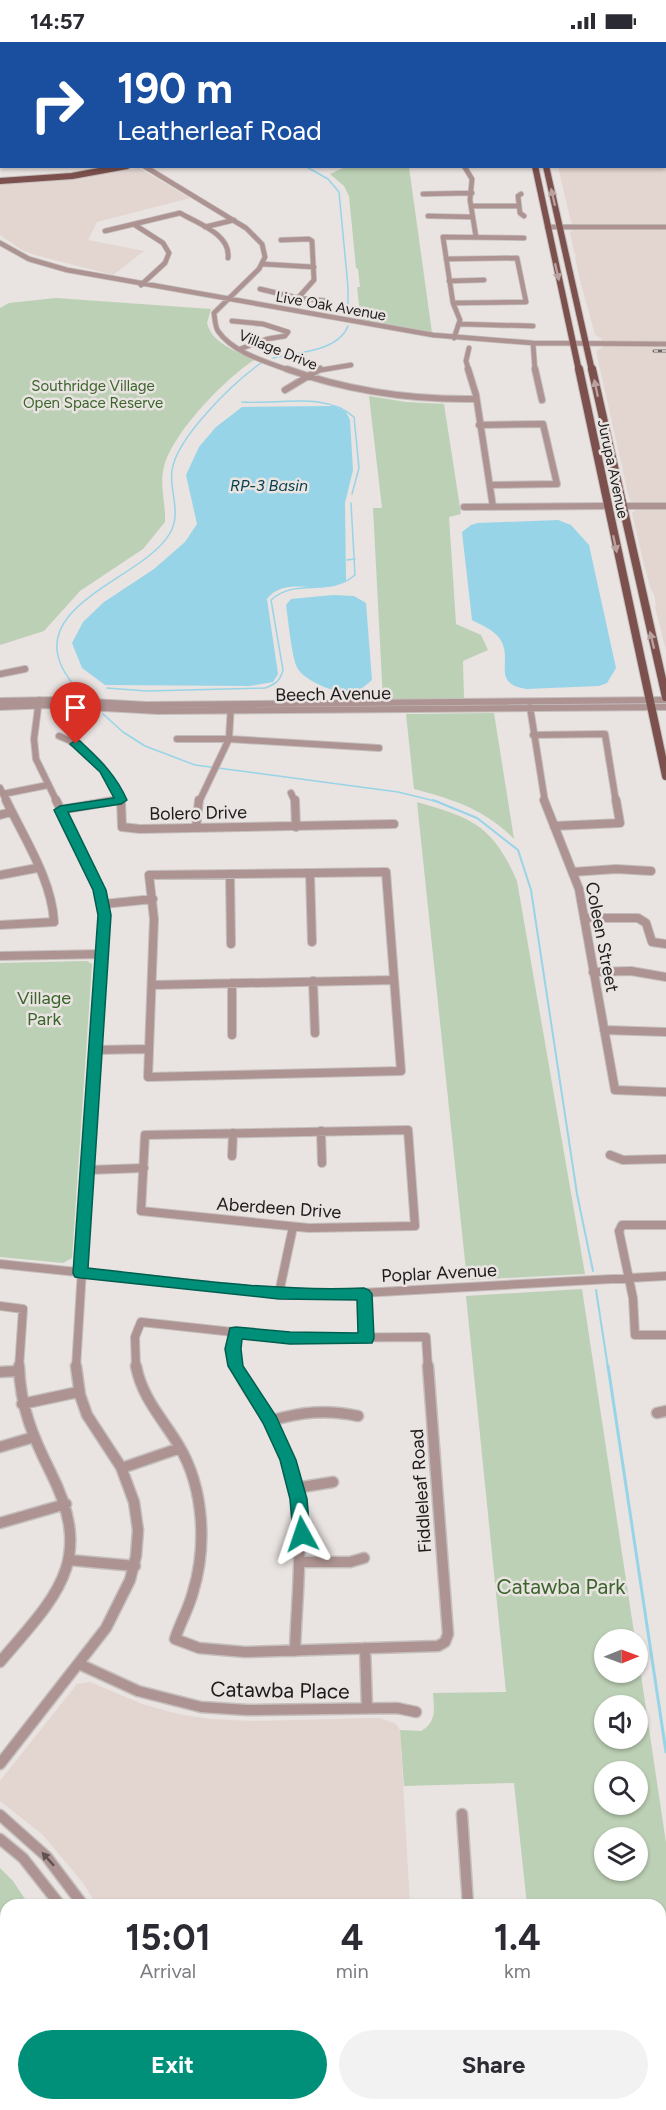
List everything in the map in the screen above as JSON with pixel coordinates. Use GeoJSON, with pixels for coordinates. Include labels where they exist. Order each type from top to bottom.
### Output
{"type":"FeatureCollection","features":[{"type":"Feature","properties":{"kind":"main road"},"geometry":{"type":"LineString","coordinates":[[0,180],[58,175],[99,168]]}},
{"type":"Feature","properties":{"kind":"main road"},"geometry":{"type":"LineString","coordinates":[[0,180],[72,176],[116,168]]}},
{"type":"Feature","properties":{"kind":"main road","name":"Jurupa Avenue"},"geometry":{"type":"LineString","coordinates":[[535,168],[666,776]]}},
{"type":"Feature","properties":{"kind":"main road","name":"Jurupa Avenue"},"geometry":{"type":"LineString","coordinates":[[546,168],[666,698]]}},
{"type":"Feature","properties":{"kind":"street"},"geometry":{"type":"LineString","coordinates":[[147,168],[234,220],[260,240],[265,253],[262,264],[314,267]]}},
{"type":"Feature","properties":{"kind":"street"},"geometry":{"type":"LineString","coordinates":[[465,168],[472,179],[471,206],[476,237]]}},
{"type":"Feature","properties":{"kind":"street"},"geometry":{"type":"LineString","coordinates":[[423,194],[472,193]]}},
{"type":"Feature","properties":{"kind":"street"},"geometry":{"type":"LineString","coordinates":[[521,194],[518,196],[519,206],[520,213],[524,216]]}},
{"type":"Feature","properties":{"kind":"street"},"geometry":{"type":"LineString","coordinates":[[471,206],[519,206]]}},
{"type":"Feature","properties":{"kind":"street"},"geometry":{"type":"LineString","coordinates":[[105,231],[180,213],[205,227],[226,244],[229,249],[228,258]]}},
{"type":"Feature","properties":{"kind":"street"},"geometry":{"type":"LineString","coordinates":[[428,216],[472,218]]}},
{"type":"Feature","properties":{"kind":"street"},"geometry":{"type":"LineString","coordinates":[[205,227],[234,220]]}},
{"type":"Feature","properties":{"kind":"street"},"geometry":{"type":"LineString","coordinates":[[135,225],[163,243],[169,253],[165,263],[141,285]]}},
{"type":"Feature","properties":{"kind":"street"},"geometry":{"type":"LineString","coordinates":[[547,227],[666,227]]}},
{"type":"Feature","properties":{"kind":"street"},"geometry":{"type":"LineString","coordinates":[[454,338],[459,324],[459,314],[453,303],[443,237],[524,238]]}},
{"type":"Feature","properties":{"kind":"street"},"geometry":{"type":"LineString","coordinates":[[281,240],[309,239],[312,241],[313,282],[298,298]]}},
{"type":"Feature","properties":{"kind":"street","name":"Live Oak Avenue"},"geometry":{"type":"LineString","coordinates":[[0,243],[20,255],[46,265],[141,285],[363,325],[454,338],[533,343],[666,344]]}},
{"type":"Feature","properties":{"kind":"street"},"geometry":{"type":"LineString","coordinates":[[446,259],[517,258],[526,302],[453,303]]}},
{"type":"Feature","properties":{"kind":"street","name":"Village Drive"},"geometry":{"type":"LineString","coordinates":[[262,264],[214,313],[213,326],[225,341],[266,361],[305,376],[336,384],[402,397],[477,399]]}},
{"type":"Feature","properties":{"kind":"street"},"geometry":{"type":"LineString","coordinates":[[449,280],[484,280]]}},
{"type":"Feature","properties":{"kind":"street"},"geometry":{"type":"LineString","coordinates":[[260,289],[298,298],[327,301]]}},
{"type":"Feature","properties":{"kind":"street"},"geometry":{"type":"LineString","coordinates":[[232,321],[263,324],[288,332],[285,336],[267,339],[240,349]]}},
{"type":"Feature","properties":{"kind":"street"},"geometry":{"type":"LineString","coordinates":[[459,324],[533,326]]}},
{"type":"Feature","properties":{"kind":"street"},"geometry":{"type":"LineString","coordinates":[[533,343],[532,362],[542,400]]}},
{"type":"Feature","properties":{"kind":"street"},"geometry":{"type":"LineString","coordinates":[[469,348],[466,362],[477,399],[479,425],[493,507]]}},
{"type":"Feature","properties":{"kind":"street"},"geometry":{"type":"LineString","coordinates":[[285,390],[305,376],[326,367],[351,365]]}},
{"type":"Feature","properties":{"kind":"street"},"geometry":{"type":"LineString","coordinates":[[479,425],[543,424],[557,484],[490,486]]}},
{"type":"Feature","properties":{"kind":"street"},"geometry":{"type":"LineString","coordinates":[[464,507],[607,506]]}},
{"type":"Feature","properties":{"kind":"street"},"geometry":{"type":"LineString","coordinates":[[622,506],[666,506]]}},
{"type":"Feature","properties":{"kind":"street"},"geometry":{"type":"LineString","coordinates":[[0,674],[25,669]]}},
{"type":"Feature","properties":{"kind":"street","name":"Beech Avenue"},"geometry":{"type":"LineString","coordinates":[[231,708],[530,707],[649,703],[666,698]]}},
{"type":"Feature","properties":{"kind":"street","name":"Beech Avenue"},"geometry":{"type":"LineString","coordinates":[[0,701],[39,702],[134,711],[649,703],[666,707]]}},
{"type":"Feature","properties":{"kind":"street"},"geometry":{"type":"LineString","coordinates":[[0,1764],[115,1615],[135,1566],[136,1516],[131,1491],[122,1468],[91,1424],[78,1392],[75,1360],[103,954],[104,904],[34,750],[39,702]]}},
{"type":"Feature","properties":{"kind":"street","name":"Beech Avenue"},"geometry":{"type":"LineString","coordinates":[[0,707],[39,702]]}},
{"type":"Feature","properties":{"kind":"street","name":"Coleen Street"},"geometry":{"type":"LineString","coordinates":[[530,707],[545,805],[573,872],[584,918],[615,1090],[666,1092]]}},
{"type":"Feature","properties":{"kind":"street"},"geometry":{"type":"LineString","coordinates":[[196,828],[199,800],[229,739],[231,708]]}},
{"type":"Feature","properties":{"kind":"street"},"geometry":{"type":"LineString","coordinates":[[533,735],[605,734],[620,823],[554,826]]}},
{"type":"Feature","properties":{"kind":"street","name":"Bolero Drive"},"geometry":{"type":"LineString","coordinates":[[59,736],[69,739],[99,763],[114,783],[121,800],[122,827],[296,827],[394,824]]}},
{"type":"Feature","properties":{"kind":"street"},"geometry":{"type":"LineString","coordinates":[[177,739],[229,739],[379,748]]}},
{"type":"Feature","properties":{"kind":"street"},"geometry":{"type":"LineString","coordinates":[[0,925],[54,922],[51,902],[1,791],[48,784]]}},
{"type":"Feature","properties":{"kind":"street"},"geometry":{"type":"LineString","coordinates":[[291,793],[295,801],[296,827]]}},
{"type":"Feature","properties":{"kind":"street"},"geometry":{"type":"LineString","coordinates":[[60,810],[121,800]]}},
{"type":"Feature","properties":{"kind":"street"},"geometry":{"type":"LineString","coordinates":[[0,815],[11,812]]}},
{"type":"Feature","properties":{"kind":"street"},"geometry":{"type":"LineString","coordinates":[[0,875],[37,868]]}},
{"type":"Feature","properties":{"kind":"street"},"geometry":{"type":"LineString","coordinates":[[573,872],[616,869],[651,871]]}},
{"type":"Feature","properties":{"kind":"street"},"geometry":{"type":"LineString","coordinates":[[386,872],[401,1071],[148,1077],[154,919],[149,875],[310,873],[386,872]]}},
{"type":"Feature","properties":{"kind":"street"},"geometry":{"type":"LineString","coordinates":[[310,873],[312,942]]}},
{"type":"Feature","properties":{"kind":"street"},"geometry":{"type":"LineString","coordinates":[[230,874],[231,944]]}},
{"type":"Feature","properties":{"kind":"street"},"geometry":{"type":"LineString","coordinates":[[104,904],[153,899]]}},
{"type":"Feature","properties":{"kind":"street"},"geometry":{"type":"LineString","coordinates":[[584,918],[638,918],[646,924],[652,942],[666,944]]}},
{"type":"Feature","properties":{"kind":"street"},"geometry":{"type":"LineString","coordinates":[[0,956],[103,954]]}},
{"type":"Feature","properties":{"kind":"street"},"geometry":{"type":"LineString","coordinates":[[593,972],[631,971],[666,977]]}},
{"type":"Feature","properties":{"kind":"street"},"geometry":{"type":"LineString","coordinates":[[152,985],[393,980]]}},
{"type":"Feature","properties":{"kind":"street"},"geometry":{"type":"LineString","coordinates":[[313,981],[315,1033]]}},
{"type":"Feature","properties":{"kind":"street"},"geometry":{"type":"LineString","coordinates":[[232,983],[232,1035]]}},
{"type":"Feature","properties":{"kind":"street"},"geometry":{"type":"LineString","coordinates":[[604,1030],[666,1032]]}},
{"type":"Feature","properties":{"kind":"street"},"geometry":{"type":"LineString","coordinates":[[96,1050],[148,1049]]}},
{"type":"Feature","properties":{"kind":"street","name":"Aberdeen Drive"},"geometry":{"type":"LineString","coordinates":[[144,1168],[141,1211],[293,1227],[415,1226],[408,1130],[321,1131]]}},
{"type":"Feature","properties":{"kind":"street"},"geometry":{"type":"LineString","coordinates":[[88,1170],[144,1168],[145,1136],[233,1133],[321,1131],[322,1163]]}},
{"type":"Feature","properties":{"kind":"street"},"geometry":{"type":"LineString","coordinates":[[232,1156],[233,1133]]}},
{"type":"Feature","properties":{"kind":"street"},"geometry":{"type":"LineString","coordinates":[[610,1155],[623,1160],[666,1159]]}},
{"type":"Feature","properties":{"kind":"street"},"geometry":{"type":"LineString","coordinates":[[666,1225],[622,1225],[620,1228],[633,1298],[635,1335],[666,1335]]}},
{"type":"Feature","properties":{"kind":"street"},"geometry":{"type":"LineString","coordinates":[[279,1293],[293,1227]]}},
{"type":"Feature","properties":{"kind":"street","name":"Poplar Avenue"},"geometry":{"type":"LineString","coordinates":[[0,1264],[279,1293],[326,1295],[666,1276]]}},
{"type":"Feature","properties":{"kind":"street"},"geometry":{"type":"LineString","coordinates":[[364,1294],[366,1338],[290,1338],[141,1322],[136,1331],[135,1365],[137,1381],[145,1398],[180,1448],[191,1471],[200,1516],[201,1544],[195,1589],[175,1639],[185,1645],[218,1650],[296,1651],[365,1648],[367,1708]]}},
{"type":"Feature","properties":{"kind":"street"},"geometry":{"type":"LineString","coordinates":[[0,1306],[23,1309],[18,1371],[22,1404],[34,1437],[66,1504],[72,1527],[69,1560],[51,1600],[0,1662]]}},
{"type":"Feature","properties":{"kind":"street"},"geometry":{"type":"LineString","coordinates":[[236,1332],[233,1355],[238,1372],[270,1421],[288,1460],[296,1488],[301,1518],[296,1651]]}},
{"type":"Feature","properties":{"kind":"street","name":"Fiddleleaf Road"},"geometry":{"type":"LineString","coordinates":[[365,1648],[438,1646],[445,1642],[448,1634],[426,1337],[366,1338]]}},
{"type":"Feature","properties":{"kind":"street"},"geometry":{"type":"LineString","coordinates":[[0,1372],[18,1371]]}},
{"type":"Feature","properties":{"kind":"street"},"geometry":{"type":"LineString","coordinates":[[22,1404],[78,1392]]}},
{"type":"Feature","properties":{"kind":"street"},"geometry":{"type":"LineString","coordinates":[[270,1421],[310,1410],[335,1410],[358,1416]]}},
{"type":"Feature","properties":{"kind":"street"},"geometry":{"type":"LineString","coordinates":[[0,1447],[34,1437]]}},
{"type":"Feature","properties":{"kind":"street"},"geometry":{"type":"LineString","coordinates":[[122,1468],[180,1448]]}},
{"type":"Feature","properties":{"kind":"street"},"geometry":{"type":"LineString","coordinates":[[296,1488],[333,1482]]}},
{"type":"Feature","properties":{"kind":"street"},"geometry":{"type":"LineString","coordinates":[[0,1523],[66,1504]]}},
{"type":"Feature","properties":{"kind":"street"},"geometry":{"type":"LineString","coordinates":[[301,1562],[350,1562],[364,1558]]}},
{"type":"Feature","properties":{"kind":"street"},"geometry":{"type":"LineString","coordinates":[[69,1560],[135,1566]]}},
{"type":"Feature","properties":{"kind":"street","name":"Catawba Place"},"geometry":{"type":"LineString","coordinates":[[79,1664],[138,1691],[201,1707],[247,1710],[397,1707],[416,1712]]}},
{"type":"Feature","properties":{"kind":"street"},"geometry":{"type":"LineString","coordinates":[[462,1814],[468,1899]]}},
{"type":"Feature","properties":{"kind":"street"},"geometry":{"type":"LineString","coordinates":[[0,1815],[32,1841],[61,1873],[79,1899]]}},
{"type":"Feature","properties":{"kind":"street"},"geometry":{"type":"LineString","coordinates":[[0,1839],[23,1857],[55,1899]]}},
{"type":"Feature","properties":{"kind":"shaded area"},"geometry":{"type":"Polygon","coordinates":[[[139,168],[190,198],[97,222],[88,240],[144,251],[113,275],[35,255],[22,250],[0,235],[0,184],[69,179],[139,168]]]}},
{"type":"Feature","properties":{"kind":"shaded area"},"geometry":{"type":"Polygon","coordinates":[[[558,168],[666,168],[666,650],[654,594],[644,565],[632,513],[635,511],[629,498],[596,351],[603,347],[601,338],[595,335],[580,280],[575,257],[577,256],[570,232],[573,230],[558,168]]]}},
{"type":"Feature","properties":{"kind":"shaded area"},"geometry":{"type":"Polygon","coordinates":[[[90,1682],[142,1704],[178,1714],[210,1719],[252,1721],[380,1718],[396,1724],[400,1730],[410,1899],[93,1899],[83,1883],[43,1835],[0,1801],[0,1781],[77,1684],[90,1682]]]}},
{"type":"Feature","properties":{"kind":"green space"},"geometry":{"type":"Polygon","coordinates":[[[343,168],[409,168],[432,333],[361,322],[357,287],[360,287],[349,196],[344,186],[330,174],[343,168]]]}},
{"type":"Feature","properties":{"kind":"green space","name":"Southridge Village Open Space Reserve"},"geometry":{"type":"Polygon","coordinates":[[[56,298],[211,309],[207,323],[214,336],[226,346],[254,360],[215,393],[189,423],[169,453],[164,467],[162,487],[165,522],[143,549],[80,591],[44,631],[0,645],[0,308],[9,303],[56,298]]]}},
{"type":"Feature","properties":{"kind":"green space"},"geometry":{"type":"Polygon","coordinates":[[[369,396],[406,402],[444,404],[461,514],[449,517],[456,624],[481,635],[488,650],[463,661],[464,699],[383,700],[373,508],[382,508],[369,396]]]}},
{"type":"Feature","properties":{"kind":"green space"},"geometry":{"type":"Polygon","coordinates":[[[494,713],[514,839],[492,820],[468,807],[414,789],[406,714],[494,713]]]}},
{"type":"Feature","properties":{"kind":"green space"},"geometry":{"type":"Polygon","coordinates":[[[417,802],[453,813],[479,827],[499,848],[517,881],[585,1274],[467,1280],[417,802]]]}},
{"type":"Feature","properties":{"kind":"green space","name":"Village Park"},"geometry":{"type":"Polygon","coordinates":[[[87,961],[92,964],[72,1258],[63,1263],[0,1257],[0,963],[87,961]]]}},
{"type":"Feature","properties":{"kind":"green space","name":"Catawba Park"},"geometry":{"type":"Polygon","coordinates":[[[582,1289],[633,1629],[594,1629],[594,1683],[642,1683],[644,1695],[594,1695],[594,1749],[648,1749],[648,1722],[666,1843],[666,1899],[526,1899],[514,1783],[404,1786],[400,1730],[421,1731],[430,1724],[433,1715],[433,1693],[506,1692],[466,1296],[582,1289]]]}},
{"type":"Feature","properties":{"kind":"green space"},"geometry":{"type":"Polygon","coordinates":[[[0,1868],[13,1881],[25,1899],[0,1899],[0,1868]]]}},
{"type":"Feature","properties":{"kind":"water","name":"RP-3 Basin"},"geometry":{"type":"Polygon","coordinates":[[[334,406],[346,412],[350,420],[353,470],[345,503],[346,581],[334,586],[289,587],[281,589],[267,599],[278,674],[273,682],[250,686],[105,685],[82,668],[72,643],[83,622],[104,602],[154,569],[185,542],[197,524],[186,475],[199,447],[216,427],[242,407],[334,406]]]}},
{"type":"Feature","properties":{"kind":"water"},"geometry":{"type":"Polygon","coordinates":[[[558,520],[571,525],[589,545],[616,668],[607,683],[599,686],[526,689],[509,682],[505,670],[504,647],[500,639],[491,630],[472,620],[462,532],[478,523],[558,520]]]}},
{"type":"Feature","properties":{"kind":"water"},"geometry":{"type":"Polygon","coordinates":[[[333,595],[354,596],[366,603],[372,680],[356,691],[334,690],[308,679],[298,669],[292,649],[286,605],[291,599],[333,595]]]}},
{"type":"Feature","properties":{"kind":"waterway"},"geometry":{"type":"LineString","coordinates":[[309,168],[328,179],[339,192],[348,287],[348,318]]}},
{"type":"Feature","properties":{"kind":"waterway"},"geometry":{"type":"LineString","coordinates":[[273,358],[326,346],[343,335],[348,326]]}},
{"type":"Feature","properties":{"kind":"waterway"},"geometry":{"type":"LineString","coordinates":[[83,697],[62,667],[57,645],[62,625],[76,608],[139,564],[157,549],[170,533],[175,518],[172,470],[184,442],[208,411],[236,383],[261,363]]}},
{"type":"Feature","properties":{"kind":"waterway"},"geometry":{"type":"LineString","coordinates":[[242,402],[315,402],[329,404],[354,417],[359,468],[352,494]]}},
{"type":"Feature","properties":{"kind":"waterway"},"geometry":{"type":"LineString","coordinates":[[351,503],[354,559]]}},
{"type":"Feature","properties":{"kind":"waterway"},"geometry":{"type":"LineString","coordinates":[[107,688],[146,691],[265,688],[275,683],[283,670],[271,600],[291,590],[345,582],[355,575],[354,559]]}},
{"type":"Feature","properties":{"kind":"waterway"},"geometry":{"type":"LineString","coordinates":[[347,560],[354,559]]}},
{"type":"Feature","properties":{"kind":"waterway"},"geometry":{"type":"LineString","coordinates":[[103,714],[123,732],[145,746],[195,765],[398,792],[436,801]]}},
{"type":"Feature","properties":{"kind":"waterway"},"geometry":{"type":"LineString","coordinates":[[436,801],[477,818],[518,850],[531,890],[577,1194],[593,1271]]}},
{"type":"Feature","properties":{"kind":"waterway"},"geometry":{"type":"LineString","coordinates":[[596,1290],[608,1368]]}},
{"type":"Feature","properties":{"kind":"waterway"},"geometry":{"type":"LineString","coordinates":[[608,1366],[666,1752]]}},
{"type":"Feature","properties":{"kind":"railway"},"geometry":{"type":"LineString","coordinates":[[654,351],[666,351]]}},
{"type":"Feature","properties":{"kind":"route"},"geometry":{"type":"LineString","coordinates":[[76,744],[105,770],[114,783],[121,800],[60,810],[99,890],[105,915],[81,1273],[279,1293],[364,1294],[366,1338],[290,1338],[236,1332],[233,1355],[236,1366],[241,1378],[270,1421],[288,1460],[298,1499],[302,1534]]}}]}
